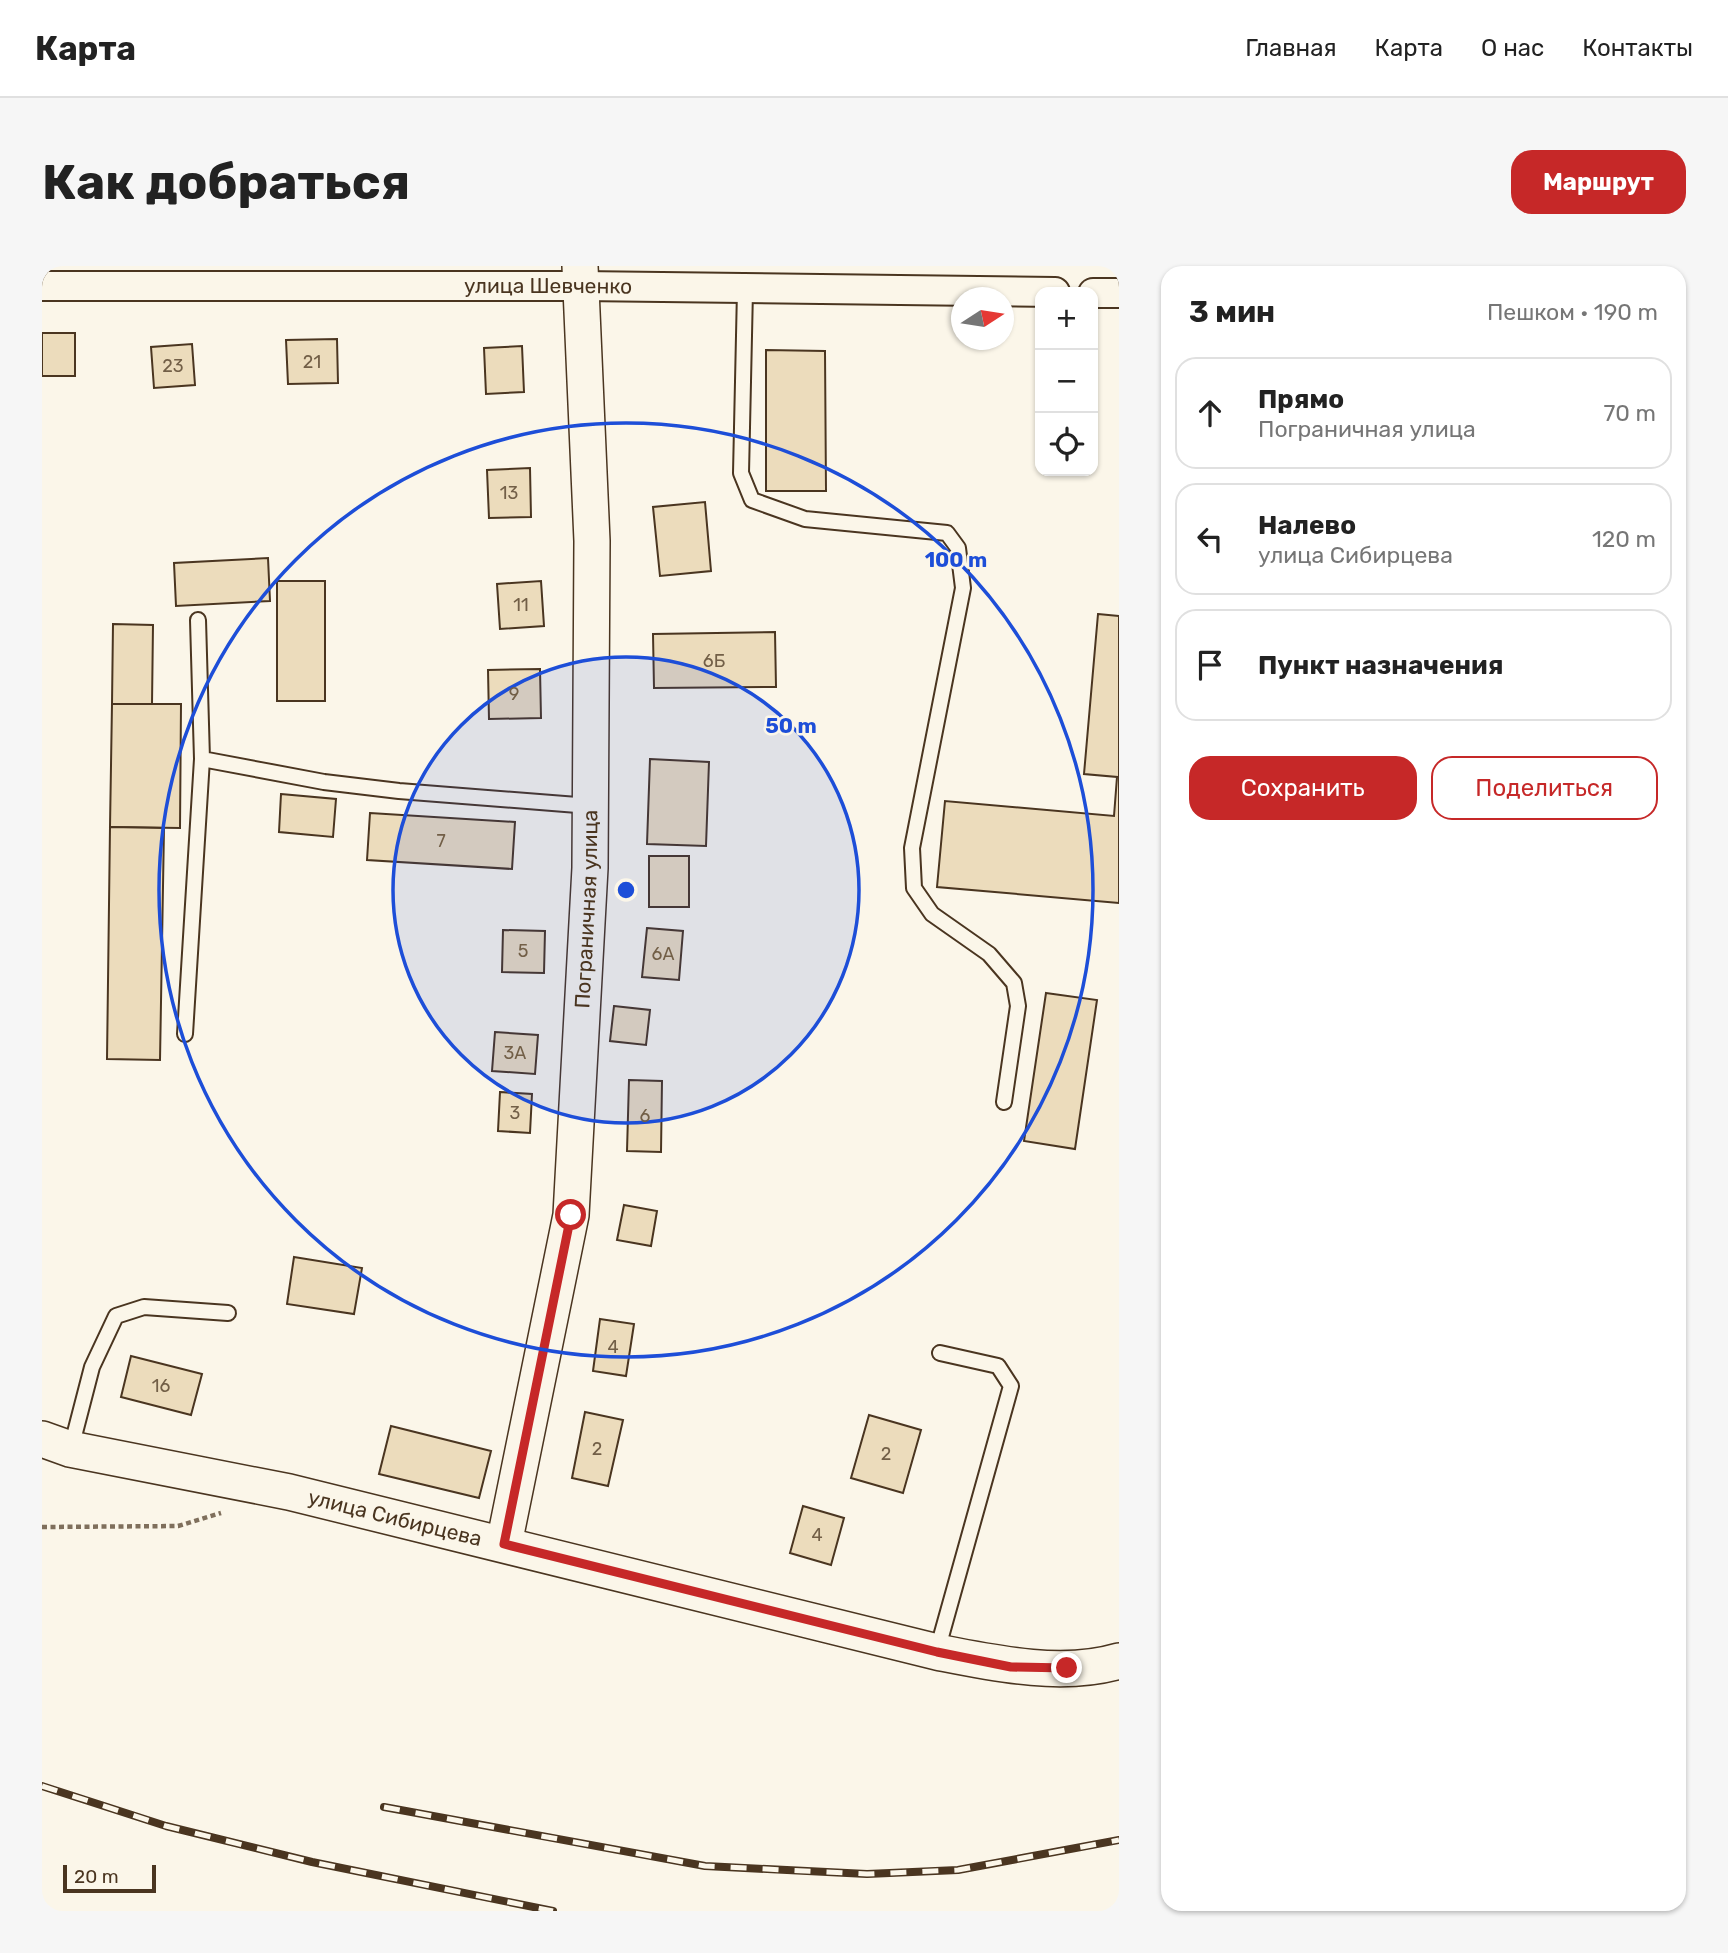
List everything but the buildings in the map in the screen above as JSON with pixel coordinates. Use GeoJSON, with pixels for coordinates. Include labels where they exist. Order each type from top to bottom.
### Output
{"type":"FeatureCollection","features":[{"type":"Feature","properties":{"kind":"street","name":"улица Шевченко"},"geometry":{"type":"LineString","coordinates":[[42,286],[580,276],[745,290],[1035,292]]}},
{"type":"Feature","properties":{"kind":"street","name":"Пограничная улица"},"geometry":{"type":"LineString","coordinates":[[504,1544],[571,1215],[590,868],[592,541],[580,276]]}},
{"type":"Feature","properties":{"kind":"street"},"geometry":{"type":"LineString","coordinates":[[1098,293],[1119,293]]}},
{"type":"Feature","properties":{"kind":"street","name":"улица Сибирцева"},"geometry":{"type":"LineString","coordinates":[[56,1444],[289,1492],[937,1652],[1011,1667],[1067,1668],[1119,1661]]}},
{"type":"Feature","properties":{"kind":"lane"},"geometry":{"type":"LineString","coordinates":[[745,290],[741,473],[752,500],[805,519],[947,533],[958,548],[963,588],[912,848],[914,888],[932,914],[989,954],[1014,983],[1018,1006],[1004,1102]]}},
{"type":"Feature","properties":{"kind":"lane"},"geometry":{"type":"LineString","coordinates":[[185,1034],[202,760],[198,620]]}},
{"type":"Feature","properties":{"kind":"lane"},"geometry":{"type":"LineString","coordinates":[[202,760],[324,782],[399,792],[590,806]]}},
{"type":"Feature","properties":{"kind":"lane"},"geometry":{"type":"LineString","coordinates":[[56,1444],[116,1317],[144,1307],[228,1313]]}},
{"type":"Feature","properties":{"kind":"lane"},"geometry":{"type":"LineString","coordinates":[[937,1652],[1011,1386],[998,1366],[940,1353]]}},
{"type":"Feature","properties":{"kind":"path"},"geometry":{"type":"LineString","coordinates":[[42,1527],[178,1526],[228,1511]]}},
{"type":"Feature","properties":{"kind":"railway"},"geometry":{"type":"LineString","coordinates":[[42,1786],[166,1826],[312,1862],[553,1911]]}},
{"type":"Feature","properties":{"kind":"railway"},"geometry":{"type":"LineString","coordinates":[[384,1807],[705,1866],[867,1874],[958,1870],[1119,1840]]}},
{"type":"Feature","properties":{"kind":"route"},"geometry":{"type":"LineString","coordinates":[[571,1215],[504,1544],[937,1652],[1011,1667],[1067,1668]]}}]}
